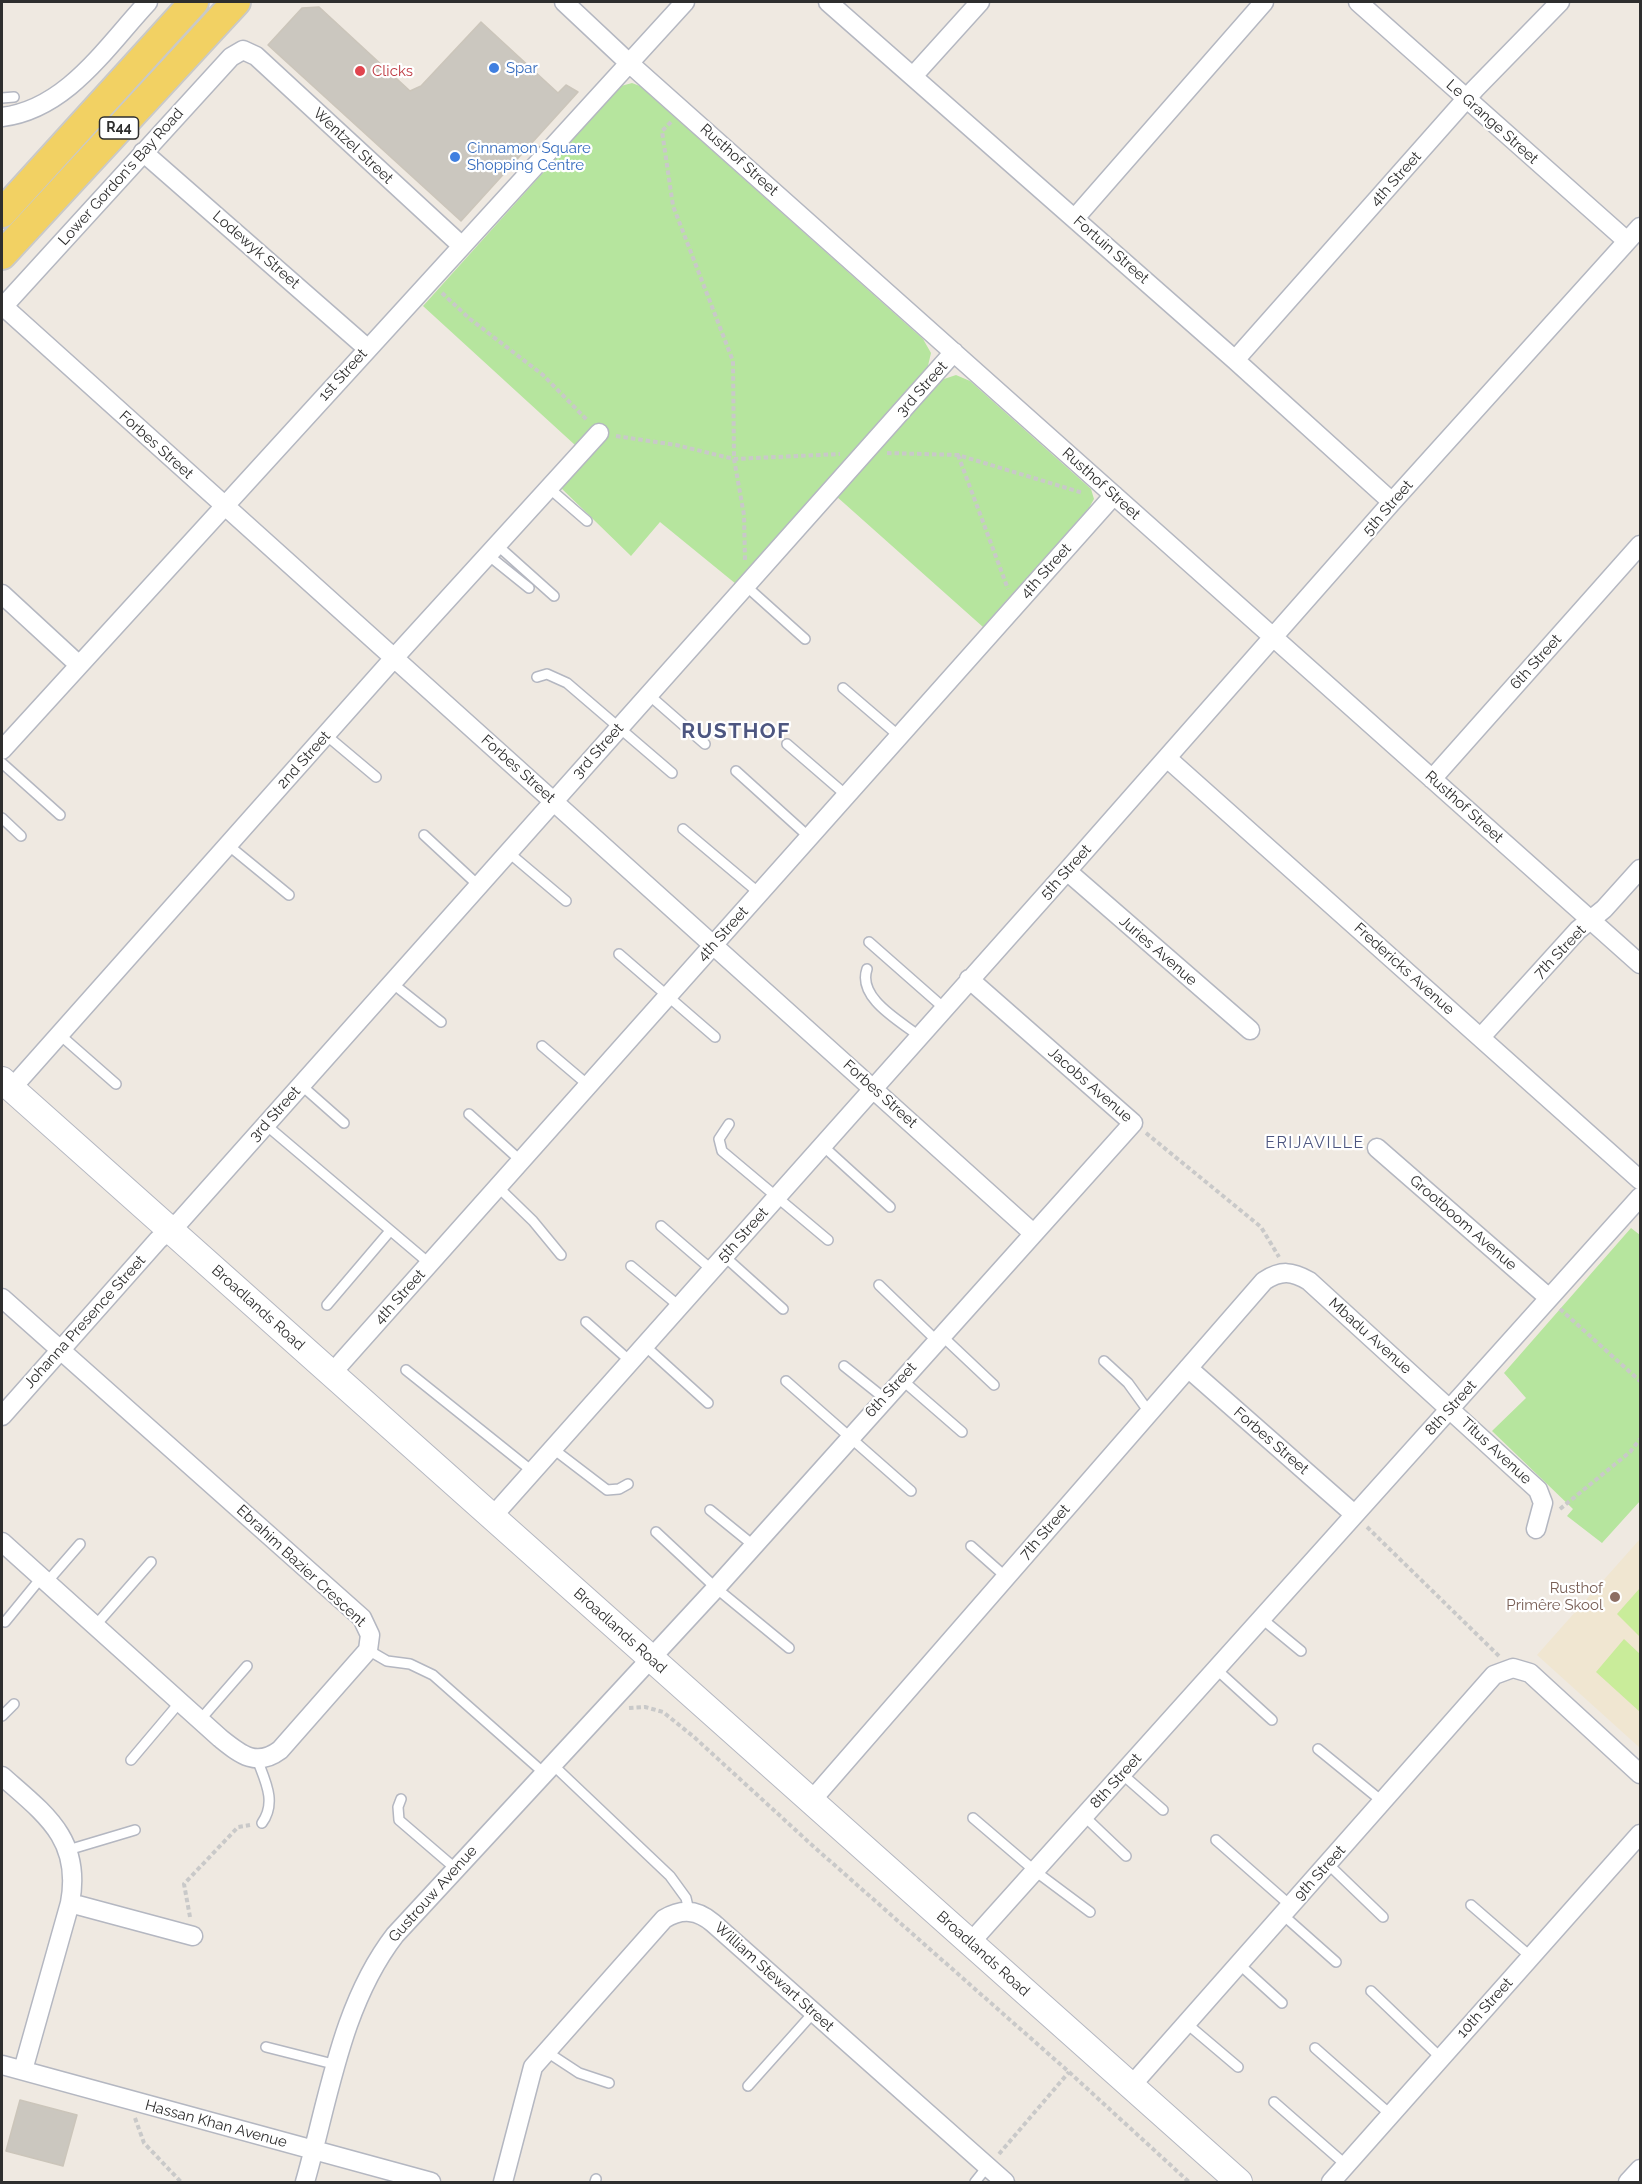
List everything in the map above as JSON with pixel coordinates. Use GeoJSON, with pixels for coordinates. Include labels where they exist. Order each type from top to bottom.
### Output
{"type":"FeatureCollection","features":[{"type":"Feature","properties":{"kind":"main road","name":"R44"},"geometry":{"type":"LineString","coordinates":[[2,213],[194,2]]}},
{"type":"Feature","properties":{"kind":"main road","name":"R44"},"geometry":{"type":"LineString","coordinates":[[2,255],[236,2]]}},
{"type":"Feature","properties":{"kind":"main road","name":"Broadlands Road"},"geometry":{"type":"LineString","coordinates":[[6,1084],[1239,2182]]}},
{"type":"Feature","properties":{"kind":"street"},"geometry":{"type":"LineString","coordinates":[[2,117],[28,112],[57,97],[148,2]]}},
{"type":"Feature","properties":{"kind":"street","name":"Rusthof Street"},"geometry":{"type":"LineString","coordinates":[[564,2],[629,63],[1641,964]]}},
{"type":"Feature","properties":{"kind":"street","name":"1st Street"},"geometry":{"type":"LineString","coordinates":[[2,750],[685,2]]}},
{"type":"Feature","properties":{"kind":"street","name":"Fortuin Street"},"geometry":{"type":"LineString","coordinates":[[828,2],[914,75],[1392,502]]}},
{"type":"Feature","properties":{"kind":"street"},"geometry":{"type":"LineString","coordinates":[[914,75],[980,2]]}},
{"type":"Feature","properties":{"kind":"street"},"geometry":{"type":"LineString","coordinates":[[1075,218],[1264,2]]}},
{"type":"Feature","properties":{"kind":"street","name":"Le Grange Street"},"geometry":{"type":"LineString","coordinates":[[1358,2],[1627,241]]}},
{"type":"Feature","properties":{"kind":"street","name":"4th Street"},"geometry":{"type":"LineString","coordinates":[[1235,360],[1466,100],[1560,2]]}},
{"type":"Feature","properties":{"kind":"street","name":"Lower Gordon's Bay Road"},"geometry":{"type":"LineString","coordinates":[[2,307],[231,57],[243,50]]}},
{"type":"Feature","properties":{"kind":"street","name":"Wentzel Street"},"geometry":{"type":"LineString","coordinates":[[243,50],[256,56],[462,246]]}},
{"type":"Feature","properties":{"kind":"street","name":"Lodewyk Street"},"geometry":{"type":"LineString","coordinates":[[143,152],[368,349]]}},
{"type":"Feature","properties":{"kind":"street","name":"5th Street"},"geometry":{"type":"LineString","coordinates":[[492,1517],[1274,638],[1392,502],[1641,227]]}},
{"type":"Feature","properties":{"kind":"street","name":"Forbes Street"},"geometry":{"type":"LineString","coordinates":[[2,307],[1033,1233]]}},
{"type":"Feature","properties":{"kind":"street","name":"3rd Street"},"geometry":{"type":"LineString","coordinates":[[170,1230],[954,352]]}},
{"type":"Feature","properties":{"kind":"street","name":"2nd Street"},"geometry":{"type":"LineString","coordinates":[[6,1084],[60,1034],[394,658],[599,433]]}},
{"type":"Feature","properties":{"kind":"street","name":"4th Street"},"geometry":{"type":"LineString","coordinates":[[332,1373],[1114,495]]}},
{"type":"Feature","properties":{"kind":"street","name":"6th Street"},"geometry":{"type":"LineString","coordinates":[[1432,779],[1641,545]]}},
{"type":"Feature","properties":{"kind":"street"},"geometry":{"type":"LineString","coordinates":[[2,594],[79,665]]}},
{"type":"Feature","properties":{"kind":"street","name":"Fredericks Avenue"},"geometry":{"type":"LineString","coordinates":[[1167,758],[1641,1180]]}},
{"type":"Feature","properties":{"kind":"street","name":"7th Street"},"geometry":{"type":"LineString","coordinates":[[1481,1037],[1578,930],[1604,909],[1641,869]]}},
{"type":"Feature","properties":{"kind":"street","name":"Juries Avenue"},"geometry":{"type":"LineString","coordinates":[[1067,871],[1250,1030]]}},
{"type":"Feature","properties":{"kind":"street","name":"Jacobs Avenue"},"geometry":{"type":"LineString","coordinates":[[969,979],[1133,1123]]}},
{"type":"Feature","properties":{"kind":"street","name":"6th Street"},"geometry":{"type":"LineString","coordinates":[[650,1658],[716,1588],[849,1436],[1133,1123]]}},
{"type":"Feature","properties":{"kind":"street","name":"Grootboom Avenue"},"geometry":{"type":"LineString","coordinates":[[1377,1148],[1549,1298]]}},
{"type":"Feature","properties":{"kind":"street","name":"8th Street"},"geometry":{"type":"LineString","coordinates":[[970,1943],[1641,1197]]}},
{"type":"Feature","properties":{"kind":"street","name":"Johanna Presence Street"},"geometry":{"type":"LineString","coordinates":[[2,1416],[170,1230]]}},
{"type":"Feature","properties":{"kind":"street","name":"7th Street"},"geometry":{"type":"LineString","coordinates":[[811,1801],[1264,1281],[1276,1273],[1286,1272]]}},
{"type":"Feature","properties":{"kind":"street","name":"Mbadu Avenue"},"geometry":{"type":"LineString","coordinates":[[1286,1272],[1296,1273],[1309,1281],[1451,1410]]}},
{"type":"Feature","properties":{"kind":"street","name":"Ebrahim Bazier Crescent"},"geometry":{"type":"LineString","coordinates":[[2,1298],[362,1618],[370,1635],[368,1650],[280,1750],[273,1756],[257,1760]]}},
{"type":"Feature","properties":{"kind":"street","name":"Forbes Street"},"geometry":{"type":"LineString","coordinates":[[1188,1368],[1354,1514]]}},
{"type":"Feature","properties":{"kind":"street","name":"Titus Avenue"},"geometry":{"type":"LineString","coordinates":[[1451,1410],[1538,1490],[1543,1503],[1536,1529]]}},
{"type":"Feature","properties":{"kind":"street"},"geometry":{"type":"LineString","coordinates":[[2,1542],[200,1720],[244,1756],[257,1760]]}},
{"type":"Feature","properties":{"kind":"street","name":"Gustrouw Avenue"},"geometry":{"type":"LineString","coordinates":[[305,2182],[354,2006],[371,1969],[395,1935],[650,1658]]}},
{"type":"Feature","properties":{"kind":"street"},"geometry":{"type":"LineString","coordinates":[[1513,1668],[1530,1673],[1544,1683],[1641,1774]]}},
{"type":"Feature","properties":{"kind":"street","name":"9th Street"},"geometry":{"type":"LineString","coordinates":[[1131,2086],[1494,1675],[1513,1668]]}},
{"type":"Feature","properties":{"kind":"street"},"geometry":{"type":"LineString","coordinates":[[2,1776],[50,1818],[68,1850],[73,1877],[70,1903],[23,2070]]}},
{"type":"Feature","properties":{"kind":"street","name":"10th Street"},"geometry":{"type":"LineString","coordinates":[[1330,2182],[1641,1834]]}},
{"type":"Feature","properties":{"kind":"street"},"geometry":{"type":"LineString","coordinates":[[70,1903],[193,1936]]}},
{"type":"Feature","properties":{"kind":"street"},"geometry":{"type":"LineString","coordinates":[[503,2182],[533,2067],[664,1919],[677,1912],[689,1911]]}},
{"type":"Feature","properties":{"kind":"street","name":"William Stewart Street"},"geometry":{"type":"LineString","coordinates":[[689,1911],[713,1923],[1005,2182]]}},
{"type":"Feature","properties":{"kind":"street","name":"Hassan Khan Avenue"},"geometry":{"type":"LineString","coordinates":[[2,2065],[431,2182]]}},
{"type":"Feature","properties":{"kind":"street"},"geometry":{"type":"LineString","coordinates":[[1628,2182],[1641,2169]]}},
{"type":"Feature","properties":{"kind":"lane"},"geometry":{"type":"LineString","coordinates":[[2,98],[14,97]]}},
{"type":"Feature","properties":{"kind":"lane"},"geometry":{"type":"LineString","coordinates":[[549,488],[587,521]]}},
{"type":"Feature","properties":{"kind":"lane"},"geometry":{"type":"LineString","coordinates":[[493,550],[529,588]]}},
{"type":"Feature","properties":{"kind":"lane"},"geometry":{"type":"LineString","coordinates":[[493,550],[554,596]]}},
{"type":"Feature","properties":{"kind":"lane"},"geometry":{"type":"LineString","coordinates":[[746,586],[805,639]]}},
{"type":"Feature","properties":{"kind":"lane"},"geometry":{"type":"LineString","coordinates":[[537,677],[547,674],[567,683],[672,773]]}},
{"type":"Feature","properties":{"kind":"lane"},"geometry":{"type":"LineString","coordinates":[[843,688],[899,736]]}},
{"type":"Feature","properties":{"kind":"lane"},"geometry":{"type":"LineString","coordinates":[[649,695],[705,744]]}},
{"type":"Feature","properties":{"kind":"lane"},"geometry":{"type":"LineString","coordinates":[[326,735],[376,777]]}},
{"type":"Feature","properties":{"kind":"lane"},"geometry":{"type":"LineString","coordinates":[[787,744],[846,795]]}},
{"type":"Feature","properties":{"kind":"lane"},"geometry":{"type":"LineString","coordinates":[[2,763],[60,815]]}},
{"type":"Feature","properties":{"kind":"lane"},"geometry":{"type":"LineString","coordinates":[[736,771],[809,837]]}},
{"type":"Feature","properties":{"kind":"lane"},"geometry":{"type":"LineString","coordinates":[[2,818],[21,836]]}},
{"type":"Feature","properties":{"kind":"lane"},"geometry":{"type":"LineString","coordinates":[[683,829],[759,893]]}},
{"type":"Feature","properties":{"kind":"lane"},"geometry":{"type":"LineString","coordinates":[[424,835],[479,886]]}},
{"type":"Feature","properties":{"kind":"lane"},"geometry":{"type":"LineString","coordinates":[[228,845],[289,895]]}},
{"type":"Feature","properties":{"kind":"lane"},"geometry":{"type":"LineString","coordinates":[[508,852],[566,901]]}},
{"type":"Feature","properties":{"kind":"lane"},"geometry":{"type":"LineString","coordinates":[[869,942],[944,1008]]}},
{"type":"Feature","properties":{"kind":"lane"},"geometry":{"type":"LineString","coordinates":[[619,954],[716,1037]]}},
{"type":"Feature","properties":{"kind":"lane"},"geometry":{"type":"LineString","coordinates":[[867,969],[866,984],[870,995],[919,1036]]}},
{"type":"Feature","properties":{"kind":"lane"},"geometry":{"type":"LineString","coordinates":[[392,983],[441,1022]]}},
{"type":"Feature","properties":{"kind":"lane"},"geometry":{"type":"LineString","coordinates":[[60,1034],[116,1084]]}},
{"type":"Feature","properties":{"kind":"lane"},"geometry":{"type":"LineString","coordinates":[[542,1046],[588,1085]]}},
{"type":"Feature","properties":{"kind":"lane"},"geometry":{"type":"LineString","coordinates":[[301,1085],[344,1124]]}},
{"type":"Feature","properties":{"kind":"lane"},"geometry":{"type":"LineString","coordinates":[[469,1114],[521,1161]]}},
{"type":"Feature","properties":{"kind":"lane"},"geometry":{"type":"LineString","coordinates":[[729,1124],[719,1139],[722,1151],[828,1239]]}},
{"type":"Feature","properties":{"kind":"lane"},"geometry":{"type":"LineString","coordinates":[[266,1125],[430,1264]]}},
{"type":"Feature","properties":{"kind":"lane"},"geometry":{"type":"LineString","coordinates":[[822,1146],[890,1207]]}},
{"type":"Feature","properties":{"kind":"lane"},"geometry":{"type":"LineString","coordinates":[[498,1187],[533,1221],[561,1255]]}},
{"type":"Feature","properties":{"kind":"lane"},"geometry":{"type":"LineString","coordinates":[[661,1226],[712,1270]]}},
{"type":"Feature","properties":{"kind":"lane"},"geometry":{"type":"LineString","coordinates":[[327,1305],[390,1231]]}},
{"type":"Feature","properties":{"kind":"lane"},"geometry":{"type":"LineString","coordinates":[[724,1256],[783,1309]]}},
{"type":"Feature","properties":{"kind":"lane"},"geometry":{"type":"LineString","coordinates":[[631,1266],[679,1306]]}},
{"type":"Feature","properties":{"kind":"lane"},"geometry":{"type":"LineString","coordinates":[[879,1285],[993,1385]]}},
{"type":"Feature","properties":{"kind":"lane"},"geometry":{"type":"LineString","coordinates":[[586,1322],[630,1361]]}},
{"type":"Feature","properties":{"kind":"lane"},"geometry":{"type":"LineString","coordinates":[[644,1345],[708,1403]]}},
{"type":"Feature","properties":{"kind":"lane"},"geometry":{"type":"LineString","coordinates":[[1104,1361],[1128,1383],[1149,1413]]}},
{"type":"Feature","properties":{"kind":"lane"},"geometry":{"type":"LineString","coordinates":[[844,1366],[884,1398]]}},
{"type":"Feature","properties":{"kind":"lane"},"geometry":{"type":"LineString","coordinates":[[406,1370],[532,1471]]}},
{"type":"Feature","properties":{"kind":"lane"},"geometry":{"type":"LineString","coordinates":[[901,1379],[962,1432]]}},
{"type":"Feature","properties":{"kind":"lane"},"geometry":{"type":"LineString","coordinates":[[786,1381],[911,1491]]}},
{"type":"Feature","properties":{"kind":"lane"},"geometry":{"type":"LineString","coordinates":[[552,1448],[607,1490],[619,1489],[628,1484]]}},
{"type":"Feature","properties":{"kind":"lane"},"geometry":{"type":"LineString","coordinates":[[710,1510],[753,1545]]}},
{"type":"Feature","properties":{"kind":"lane"},"geometry":{"type":"LineString","coordinates":[[656,1532],[716,1588],[789,1648]]}},
{"type":"Feature","properties":{"kind":"lane"},"geometry":{"type":"LineString","coordinates":[[5,1622],[80,1544]]}},
{"type":"Feature","properties":{"kind":"lane"},"geometry":{"type":"LineString","coordinates":[[971,1546],[1006,1577]]}},
{"type":"Feature","properties":{"kind":"lane"},"geometry":{"type":"LineString","coordinates":[[95,1626],[151,1562]]}},
{"type":"Feature","properties":{"kind":"lane"},"geometry":{"type":"LineString","coordinates":[[1261,1618],[1300,1651]]}},
{"type":"Feature","properties":{"kind":"lane"},"geometry":{"type":"LineString","coordinates":[[368,1650],[387,1661],[410,1664],[434,1675],[548,1769],[670,1876],[686,1898],[689,1911]]}},
{"type":"Feature","properties":{"kind":"lane"},"geometry":{"type":"LineString","coordinates":[[200,1720],[247,1666]]}},
{"type":"Feature","properties":{"kind":"lane"},"geometry":{"type":"LineString","coordinates":[[1216,1669],[1272,1720]]}},
{"type":"Feature","properties":{"kind":"lane"},"geometry":{"type":"LineString","coordinates":[[131,1760],[180,1702]]}},
{"type":"Feature","properties":{"kind":"lane"},"geometry":{"type":"LineString","coordinates":[[2,1716],[14,1704]]}},
{"type":"Feature","properties":{"kind":"lane"},"geometry":{"type":"LineString","coordinates":[[1318,1749],[1383,1803]]}},
{"type":"Feature","properties":{"kind":"lane"},"geometry":{"type":"LineString","coordinates":[[257,1760],[268,1790],[270,1805],[262,1823]]}},
{"type":"Feature","properties":{"kind":"lane"},"geometry":{"type":"LineString","coordinates":[[1122,1774],[1163,1810]]}},
{"type":"Feature","properties":{"kind":"lane"},"geometry":{"type":"LineString","coordinates":[[401,1799],[398,1807],[399,1820],[456,1869]]}},
{"type":"Feature","properties":{"kind":"lane"},"geometry":{"type":"LineString","coordinates":[[1084,1816],[1126,1856]]}},
{"type":"Feature","properties":{"kind":"lane"},"geometry":{"type":"LineString","coordinates":[[973,1818],[1035,1871],[1090,1912]]}},
{"type":"Feature","properties":{"kind":"lane"},"geometry":{"type":"LineString","coordinates":[[68,1850],[135,1830]]}},
{"type":"Feature","properties":{"kind":"lane"},"geometry":{"type":"LineString","coordinates":[[1216,1840],[1336,1962]]}},
{"type":"Feature","properties":{"kind":"lane"},"geometry":{"type":"LineString","coordinates":[[1328,1864],[1383,1917]]}},
{"type":"Feature","properties":{"kind":"lane"},"geometry":{"type":"LineString","coordinates":[[1471,1905],[1531,1957]]}},
{"type":"Feature","properties":{"kind":"lane"},"geometry":{"type":"LineString","coordinates":[[1239,1964],[1282,2003]]}},
{"type":"Feature","properties":{"kind":"lane"},"geometry":{"type":"LineString","coordinates":[[1371,1991],[1441,2058]]}},
{"type":"Feature","properties":{"kind":"lane"},"geometry":{"type":"LineString","coordinates":[[748,2086],[814,2012]]}},
{"type":"Feature","properties":{"kind":"lane"},"geometry":{"type":"LineString","coordinates":[[1186,2023],[1238,2067]]}},
{"type":"Feature","properties":{"kind":"lane"},"geometry":{"type":"LineString","coordinates":[[266,2047],[337,2066]]}},
{"type":"Feature","properties":{"kind":"lane"},"geometry":{"type":"LineString","coordinates":[[1315,2048],[1391,2115]]}},
{"type":"Feature","properties":{"kind":"lane"},"geometry":{"type":"LineString","coordinates":[[547,2052],[579,2073],[609,2083]]}},
{"type":"Feature","properties":{"kind":"lane"},"geometry":{"type":"LineString","coordinates":[[1274,2102],[1346,2165]]}},
{"type":"Feature","properties":{"kind":"lane"},"geometry":{"type":"LineString","coordinates":[[975,2182],[987,2167]]}},
{"type":"Feature","properties":{"kind":"path"},"geometry":{"type":"LineString","coordinates":[[682,110],[662,131],[673,206],[733,361],[734,459],[744,515],[746,586]]}},
{"type":"Feature","properties":{"kind":"path"},"geometry":{"type":"LineString","coordinates":[[429,281],[470,319],[543,375],[599,433]]}},
{"type":"Feature","properties":{"kind":"path"},"geometry":{"type":"LineString","coordinates":[[958,455],[1014,607]]}},
{"type":"Feature","properties":{"kind":"path","name":"Jacobs Avenue"},"geometry":{"type":"LineString","coordinates":[[1133,1123],[1261,1227],[1276,1250],[1286,1272]]}},
{"type":"Feature","properties":{"kind":"path"},"geometry":{"type":"LineString","coordinates":[[1549,1298],[1641,1381]]}},
{"type":"Feature","properties":{"kind":"path"},"geometry":{"type":"LineString","coordinates":[[1536,1529],[1630,1452],[1641,1439]]}},
{"type":"Feature","properties":{"kind":"path"},"geometry":{"type":"LineString","coordinates":[[1354,1514],[1513,1668]]}},
{"type":"Feature","properties":{"kind":"path"},"geometry":{"type":"LineString","coordinates":[[604,1708],[645,1707],[663,1712],[694,1737],[1189,2182]]}},
{"type":"Feature","properties":{"kind":"path"},"geometry":{"type":"LineString","coordinates":[[193,1936],[184,1884],[238,1827],[262,1823]]}},
{"type":"Feature","properties":{"kind":"path"},"geometry":{"type":"LineString","coordinates":[[987,2167],[1069,2072]]}},
{"type":"Feature","properties":{"kind":"path"},"geometry":{"type":"LineString","coordinates":[[129,2100],[144,2143],[181,2182]]}},
{"type":"Feature","properties":{"kind":"shaded area","name":"Rusthof Primêre Skool"},"geometry":{"type":"Polygon","coordinates":[[[1640,1539],[1640,1748],[1537,1655],[1640,1539]]]}},
{"type":"Feature","properties":{"kind":"green space"},"geometry":{"type":"Polygon","coordinates":[[[632,83],[640,86],[923,339],[931,353],[927,370],[736,584],[660,522],[631,556],[560,487],[587,456],[423,306],[621,86],[632,83]]]}},
{"type":"Feature","properties":{"kind":"green space"},"geometry":{"type":"Polygon","coordinates":[[[956,375],[970,381],[1091,489],[1094,499],[1089,508],[983,627],[836,496],[941,380],[956,375]]]}},
{"type":"Feature","properties":{"kind":"green space"},"geometry":{"type":"Polygon","coordinates":[[[1631,1228],[1640,1235],[1640,1501],[1602,1543],[1567,1516],[1573,1509],[1492,1431],[1526,1398],[1504,1373],[1631,1228]]]}},
{"type":"Feature","properties":{"kind":"green space"},"geometry":{"type":"Polygon","coordinates":[[[1640,1588],[1640,1637],[1617,1614],[1640,1588]]]}},
{"type":"Feature","properties":{"kind":"green space"},"geometry":{"type":"Polygon","coordinates":[[[1624,1639],[1640,1654],[1640,1712],[1596,1672],[1624,1639]]]}},
{"type":"Feature","properties":{"kind":"building","name":"Cinnamon Square Shopping Centre"},"geometry":{"type":"Polygon","coordinates":[[[319,7],[410,91],[421,86],[481,22],[558,93],[566,85],[578,92],[461,221],[268,45],[302,8],[319,7]]]}},
{"type":"Feature","properties":{"kind":"building"},"geometry":{"type":"Polygon","coordinates":[[[20,2100],[77,2115],[63,2166],[6,2151],[20,2100]]]}},
{"type":"Feature","properties":{"kind":"place","name":"Spar"},"geometry":{"type":"Point","coordinates":[494,68]}},
{"type":"Feature","properties":{"kind":"place","name":"Clicks"},"geometry":{"type":"Point","coordinates":[360,71]}},
{"type":"Feature","properties":{"kind":"place","name":"Cinnamon Square Shopping Centre"},"geometry":{"type":"Point","coordinates":[455,157]}},
{"type":"Feature","properties":{"kind":"place","name":"Rusthof Primêre Skool"},"geometry":{"type":"Point","coordinates":[1615,1597]}},
{"type":"Feature","properties":{"kind":"district","name":"RUSTHOF"},"geometry":{"type":"Point","coordinates":[736,732]}},
{"type":"Feature","properties":{"kind":"district","name":"ERIJAVILLE"},"geometry":{"type":"Point","coordinates":[1315,1143]}}]}
